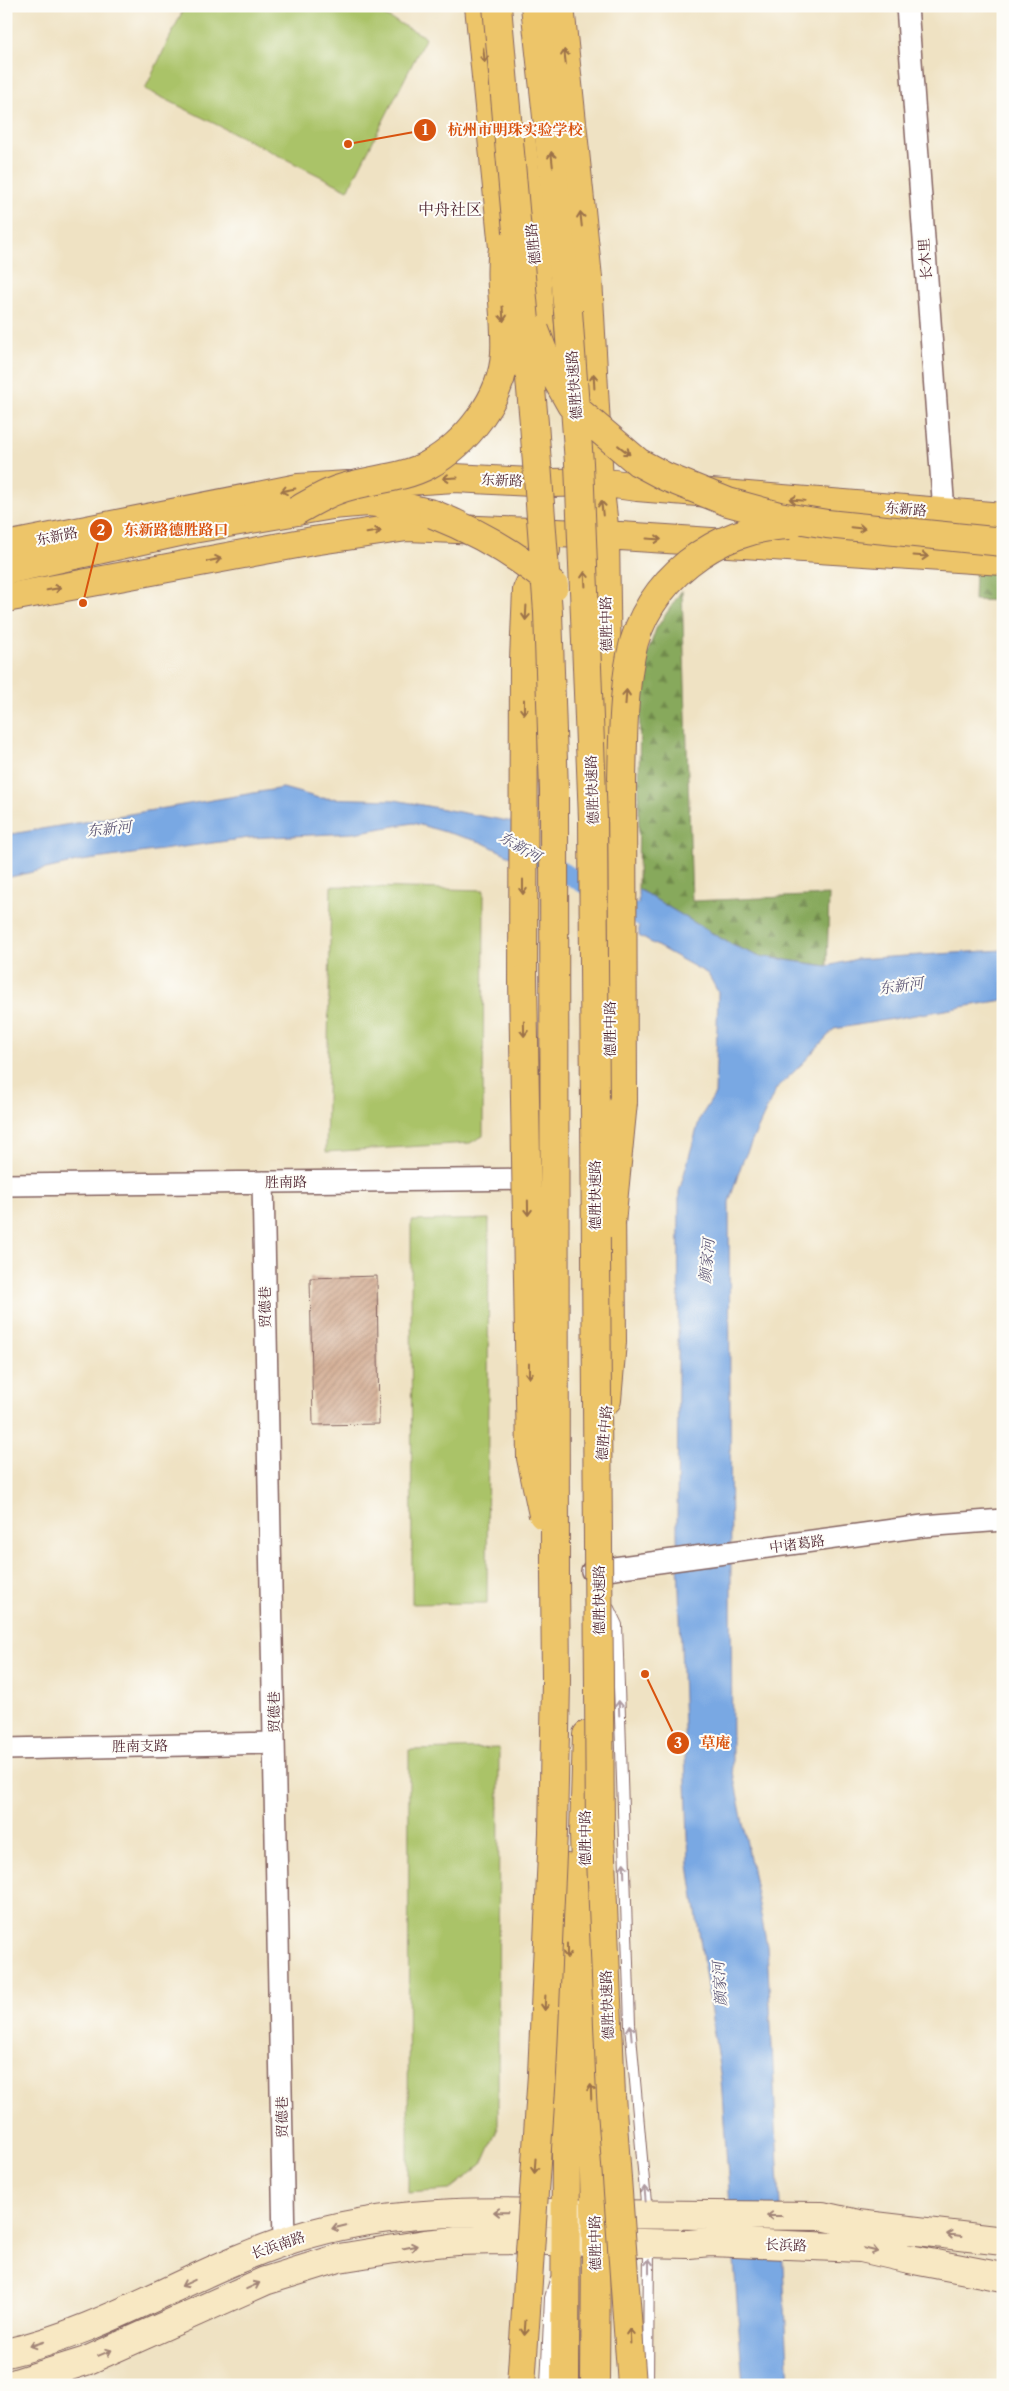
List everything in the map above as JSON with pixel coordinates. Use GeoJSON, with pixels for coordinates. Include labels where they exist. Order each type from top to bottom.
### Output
{"type":"FeatureCollection","features":[{"type":"Feature","properties":{"kind":"main road"},"geometry":{"type":"LineString","coordinates":[[296,511],[337,490],[403,474],[428,465],[450,449],[474,426],[493,396],[502,370],[505,354],[500,268],[503,248],[479,6]]}},
{"type":"Feature","properties":{"kind":"main road"},"geometry":{"type":"LineString","coordinates":[[497,6],[534,423],[548,622],[554,791],[556,1690],[549,1941],[522,2385]]}},
{"type":"Feature","properties":{"kind":"main road","name":"德胜路"},"geometry":{"type":"LineString","coordinates":[[506,6],[535,251],[551,483]]}},
{"type":"Feature","properties":{"kind":"main road","name":"德胜快速路"},"geometry":{"type":"LineString","coordinates":[[535,6],[568,312],[587,614],[593,820],[600,1834],[611,2096],[632,2385]]}},
{"type":"Feature","properties":{"kind":"main road"},"geometry":{"type":"LineString","coordinates":[[560,6],[588,278],[599,482]]}},
{"type":"Feature","properties":{"kind":"main road"},"geometry":{"type":"LineString","coordinates":[[503,248],[513,268],[548,364],[571,405],[638,462],[666,477],[728,502],[779,516],[827,524],[1003,542]]}},
{"type":"Feature","properties":{"kind":"main road","name":"东新路"},"geometry":{"type":"LineString","coordinates":[[6,546],[298,488],[455,478],[551,483],[599,482],[637,487],[1003,517]]}},
{"type":"Feature","properties":{"kind":"main road","name":"德胜中路"},"geometry":{"type":"LineString","coordinates":[[595,2385],[596,2242],[584,1833],[592,1571],[612,1342],[610,924],[605,535],[599,482]]}},
{"type":"Feature","properties":{"kind":"main road","name":"德胜中路"},"geometry":{"type":"LineString","coordinates":[[551,483],[560,655],[568,1576],[565,2385]]}},
{"type":"Feature","properties":{"kind":"main road"},"geometry":{"type":"LineString","coordinates":[[6,570],[193,529],[332,505],[368,502],[423,512],[464,526],[529,564],[554,586],[577,618],[597,672],[615,741],[622,781]]}},
{"type":"Feature","properties":{"kind":"main road"},"geometry":{"type":"LineString","coordinates":[[597,1364],[623,1102],[622,781],[626,686],[631,653],[654,600],[677,572],[704,551],[731,536],[776,525],[827,524]]}},
{"type":"Feature","properties":{"kind":"main road"},"geometry":{"type":"LineString","coordinates":[[6,598],[313,541],[407,527],[553,535],[605,535],[1003,561]]}},
{"type":"Feature","properties":{"kind":"main road"},"geometry":{"type":"LineString","coordinates":[[553,535],[527,590],[524,659],[523,980],[531,1458],[555,1575]]}},
{"type":"Feature","properties":{"kind":"main road","name":"长浜南路"},"geometry":{"type":"LineString","coordinates":[[6,2353],[93,2324],[243,2257],[284,2242],[358,2222],[396,2217],[493,2212],[567,2213]]}},
{"type":"Feature","properties":{"kind":"main road","name":"长浜路"},"geometry":{"type":"LineString","coordinates":[[567,2213],[595,2214],[648,2229],[689,2244],[710,2242],[861,2248],[1003,2277]]}},
{"type":"Feature","properties":{"kind":"main road","name":"长浜路"},"geometry":{"type":"LineString","coordinates":[[567,2241],[596,2242],[648,2229],[689,2215],[822,2216],[858,2224],[1003,2241]]}},
{"type":"Feature","properties":{"kind":"main road"},"geometry":{"type":"LineString","coordinates":[[9,2385],[86,2361],[265,2281],[339,2258],[425,2244],[567,2241]]}},
{"type":"Feature","properties":{"kind":"street","name":"长木里"},"geometry":{"type":"LineString","coordinates":[[907,6],[944,512]]}},
{"type":"Feature","properties":{"kind":"street","name":"胜南路"},"geometry":{"type":"LineString","coordinates":[[6,1185],[565,1179]]}},
{"type":"Feature","properties":{"kind":"street","name":"贸德巷"},"geometry":{"type":"LineString","coordinates":[[263,1182],[284,2242]]}},
{"type":"Feature","properties":{"kind":"street","name":"中诸葛路"},"geometry":{"type":"LineString","coordinates":[[592,1571],[923,1526],[1003,1520]]}},
{"type":"Feature","properties":{"kind":"street","name":"胜南支路"},"geometry":{"type":"LineString","coordinates":[[6,1749],[274,1743]]}},
{"type":"Feature","properties":{"kind":"lane"},"geometry":{"type":"LineString","coordinates":[[592,1571],[617,1625],[630,2025],[648,2229],[648,2385]]}},
{"type":"Feature","properties":{"kind":"lane"},"geometry":{"type":"LineString","coordinates":[[546,2385],[550,2298],[567,2241]]}},
{"type":"Feature","properties":{"kind":"green space"},"geometry":{"type":"Polygon","coordinates":[[[185,6],[366,6],[426,37],[348,190],[145,89],[185,6]]]}},
{"type":"Feature","properties":{"kind":"green space"},"geometry":{"type":"Polygon","coordinates":[[[975,570],[1003,573],[1003,601],[974,600],[975,570]]]}},
{"type":"Feature","properties":{"kind":"green space"},"geometry":{"type":"Polygon","coordinates":[[[682,590],[692,901],[829,895],[827,966],[758,956],[732,945],[638,889],[640,691],[646,657],[656,629],[682,590]]]}},
{"type":"Feature","properties":{"kind":"green space"},"geometry":{"type":"Polygon","coordinates":[[[331,886],[484,890],[483,1136],[470,1143],[326,1152],[331,886]]]}},
{"type":"Feature","properties":{"kind":"green space"},"geometry":{"type":"Polygon","coordinates":[[[489,1219],[487,1603],[412,1604],[411,1221],[489,1219]]]}},
{"type":"Feature","properties":{"kind":"green space"},"geometry":{"type":"Polygon","coordinates":[[[499,1748],[498,2128],[482,2164],[450,2190],[408,2193],[409,1750],[499,1748]]]}},
{"type":"Feature","properties":{"kind":"water"},"geometry":{"type":"Polygon","coordinates":[[[283,788],[319,798],[395,800],[513,822],[512,857],[481,842],[413,823],[353,833],[249,838],[81,861],[6,878],[6,835],[283,788]]]}},
{"type":"Feature","properties":{"kind":"water","name":"颜家河"},"geometry":{"type":"Polygon","coordinates":[[[638,889],[732,945],[758,956],[827,966],[857,959],[1003,950],[1003,1000],[834,1029],[776,1089],[742,1163],[729,1202],[732,1767],[767,1946],[789,2385],[743,2385],[721,2080],[689,1865],[677,1534],[679,1192],[700,1118],[715,1094],[718,992],[708,974],[639,936],[638,889]]]}},
{"type":"Feature","properties":{"kind":"building"},"geometry":{"type":"Polygon","coordinates":[[[377,1276],[379,1424],[313,1425],[310,1278],[377,1276]]]}},
{"type":"Feature","properties":{"kind":"waterway","name":"东新河"},"geometry":{"type":"LineString","coordinates":[[516,845],[659,927]]}},
{"type":"Feature","properties":{"kind":"place","name":"杭州市明珠实验学校"},"geometry":{"type":"Point","coordinates":[348,144]}},
{"type":"Feature","properties":{"kind":"place","name":"东新路德胜路口"},"geometry":{"type":"Point","coordinates":[83,603]}},
{"type":"Feature","properties":{"kind":"place","name":"草庵"},"geometry":{"type":"Point","coordinates":[645,1674]}},
{"type":"Feature","properties":{"kind":"district","name":"中舟社区"},"geometry":{"type":"Point","coordinates":[450,209]}}]}
